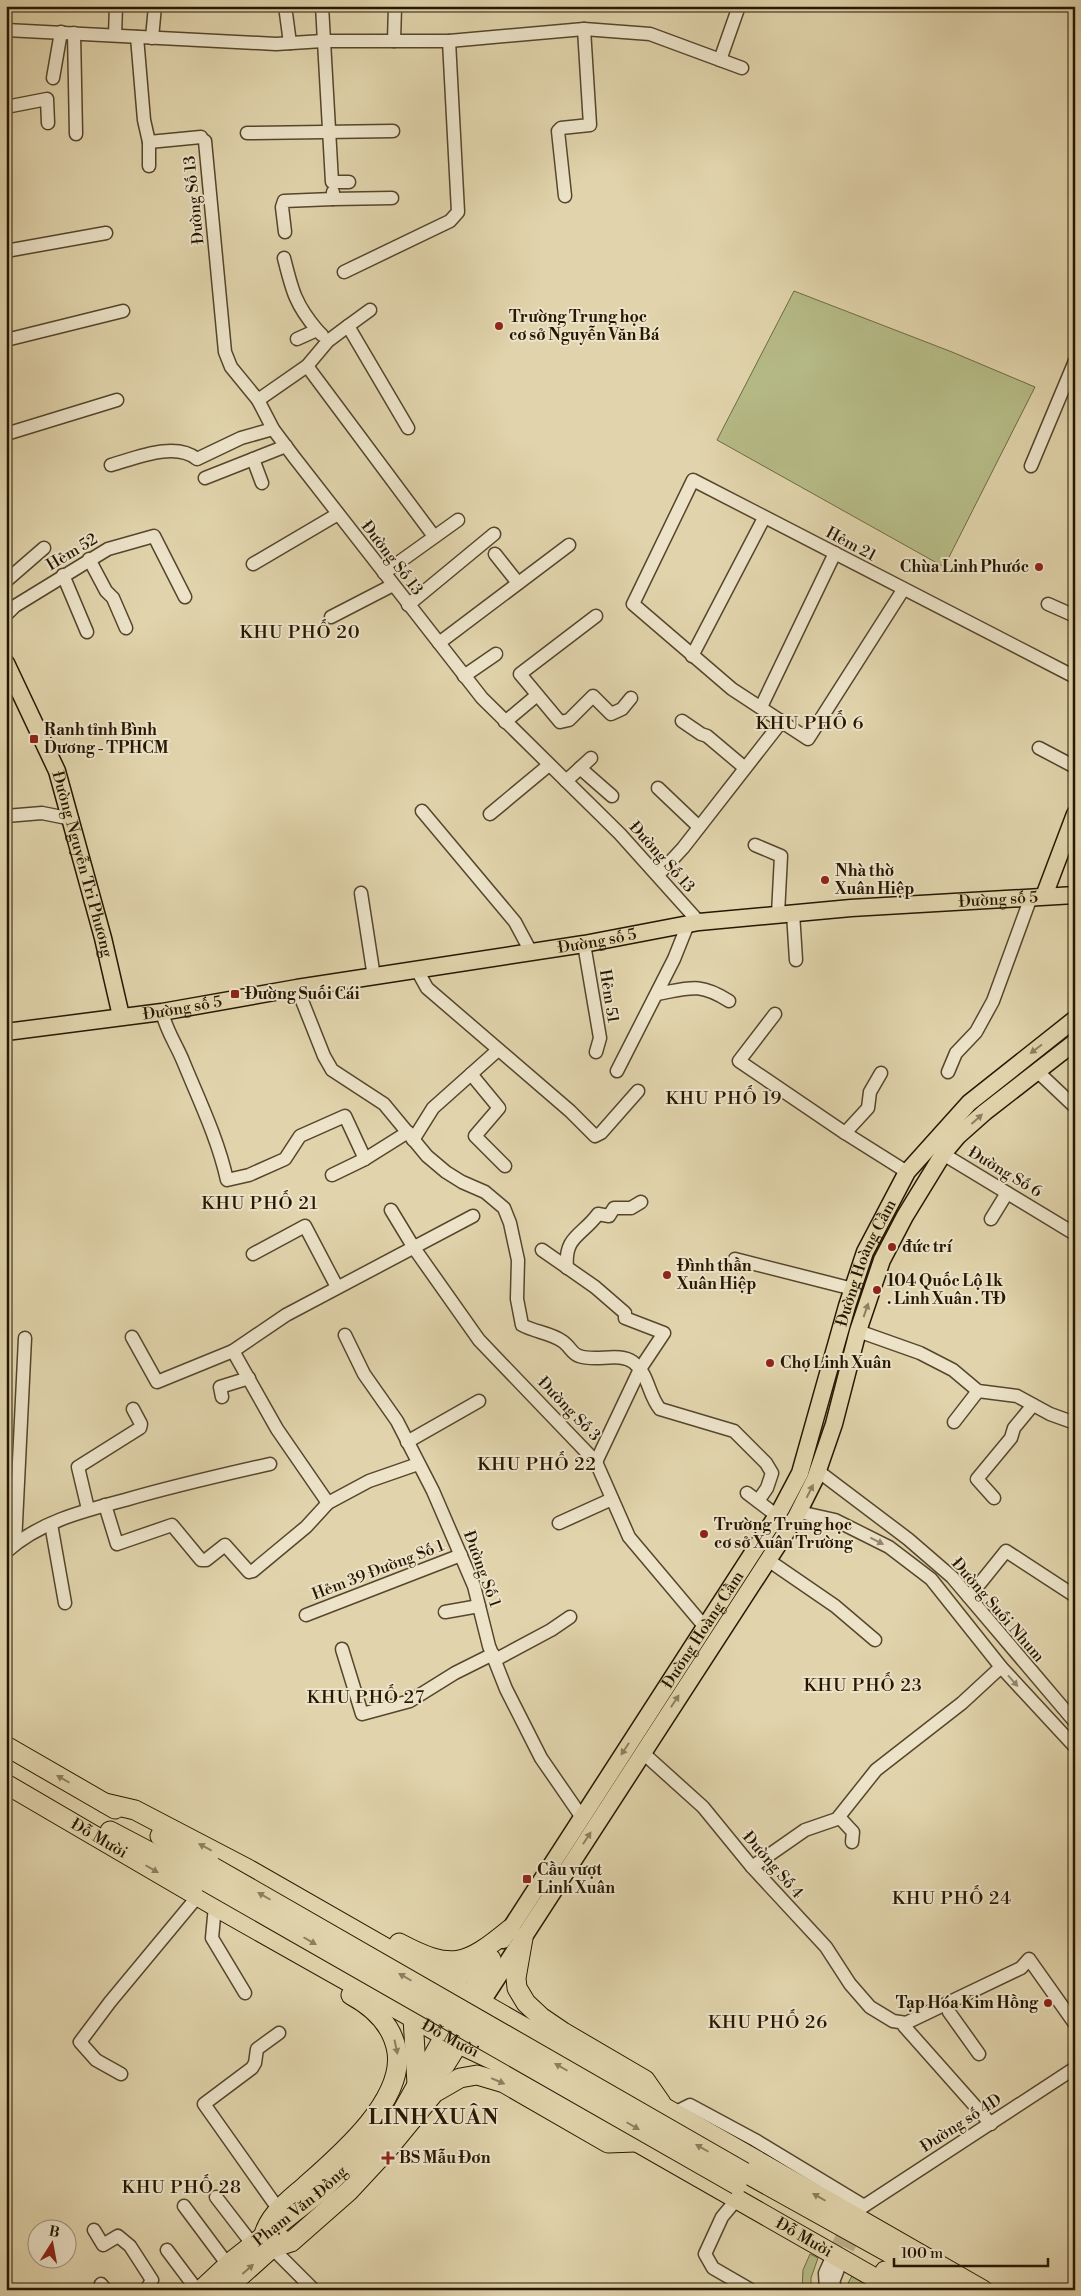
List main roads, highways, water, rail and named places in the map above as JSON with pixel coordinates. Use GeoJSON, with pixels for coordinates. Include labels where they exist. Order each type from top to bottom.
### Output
{"type":"FeatureCollection","features":[{"type":"Feature","properties":{"kind":"highway","name":"Đỗ Mười"},"geometry":{"type":"LineString","coordinates":[[6,1746],[105,1803],[206,1882],[220,1909],[452,2040],[495,2061],[635,2142],[739,2185],[956,2290]]}},
{"type":"Feature","properties":{"kind":"highway","name":"Đỗ Mười"},"geometry":{"type":"LineString","coordinates":[[6,1773],[47,1796],[106,1836]]}},
{"type":"Feature","properties":{"kind":"highway","name":"Đỗ Mười"},"geometry":{"type":"LineString","coordinates":[[6,1784],[23,1795],[106,1836],[206,1882]]}},
{"type":"Feature","properties":{"kind":"highway"},"geometry":{"type":"LineString","coordinates":[[23,1795],[47,1796]]}},
{"type":"Feature","properties":{"kind":"highway","name":"Đỗ Mười"},"geometry":{"type":"LineString","coordinates":[[105,1803],[135,1810],[248,1869],[983,2290]]}},
{"type":"Feature","properties":{"kind":"highway"},"geometry":{"type":"LineString","coordinates":[[248,1869],[281,1876],[396,1942],[442,1961],[468,1959],[516,1934],[517,1988],[526,2003],[540,2017],[645,2080],[669,2110]]}},
{"type":"Feature","properties":{"kind":"highway"},"geometry":{"type":"LineString","coordinates":[[206,1882],[739,2185]]}},
{"type":"Feature","properties":{"kind":"highway"},"geometry":{"type":"LineString","coordinates":[[220,1909],[244,1936],[359,1999],[386,2023],[393,2034],[396,2045],[398,2067],[388,2098],[352,2140],[279,2210],[266,2225],[263,2244],[292,2242],[342,2197],[388,2149],[434,2093],[460,2078],[477,2075],[504,2083],[608,2143],[635,2142]]}},
{"type":"Feature","properties":{"kind":"highway"},"geometry":{"type":"LineString","coordinates":[[498,1963],[517,2022],[495,2061],[417,2084],[413,2018],[438,1978],[475,1971],[498,1963]]}},
{"type":"Feature","properties":{"kind":"highway","name":"Phạm Văn Đồng"},"geometry":{"type":"LineString","coordinates":[[225,2290],[263,2244],[397,2118],[417,2084],[445,2065],[452,2040],[475,1999]]}},
{"type":"Feature","properties":{"kind":"highway"},"geometry":{"type":"LineString","coordinates":[[730,2146],[806,2216]]}},
{"type":"Feature","properties":{"kind":"highway","name":"Đỗ Mười"},"geometry":{"type":"LineString","coordinates":[[739,2185],[896,2290]]}},
{"type":"Feature","properties":{"kind":"highway","name":"Đỗ Mười"},"geometry":{"type":"LineString","coordinates":[[806,2216],[918,2290]]}},
{"type":"Feature","properties":{"kind":"highway","name":"Phạm Văn Đồng"},"geometry":{"type":"LineString","coordinates":[[199,2290],[228,2265],[263,2244]]}},
{"type":"Feature","properties":{"kind":"main road","name":"Đường Nguyễn Tri Phương"},"geometry":{"type":"LineString","coordinates":[[6,663],[57,771],[72,819],[122,1016]]}},
{"type":"Feature","properties":{"kind":"main road"},"geometry":{"type":"LineString","coordinates":[[1038,897],[1075,814]]}},
{"type":"Feature","properties":{"kind":"main road","name":"Đường số 5"},"geometry":{"type":"LineString","coordinates":[[6,1032],[162,1012],[297,988],[584,944],[694,923],[786,913],[1075,895]]}},
{"type":"Feature","properties":{"kind":"main road","name":"Đường Hoàng Cầm"},"geometry":{"type":"LineString","coordinates":[[516,1934],[581,1816],[776,1516],[800,1473],[865,1252],[907,1172],[968,1103],[1075,1019]]}},
{"type":"Feature","properties":{"kind":"main road","name":"Đường Hoàng Cầm"},"geometry":{"type":"LineString","coordinates":[[475,1999],[516,1934],[642,1752],[799,1512],[818,1471],[834,1424],[858,1331],[882,1260],[905,1216],[943,1154],[958,1136],[985,1112],[1075,1042]]}},
{"type":"Feature","properties":{"kind":"tunnel"},"geometry":{"type":"LineString","coordinates":[[830,2261],[848,2223]]}},
{"type":"Feature","properties":{"kind":"tunnel"},"geometry":{"type":"LineString","coordinates":[[840,2265],[859,2227]]}},
{"type":"Feature","properties":{"kind":"place","name":"Trường Trung học cơ sở Nguyễn Văn Bá"},"geometry":{"type":"Point","coordinates":[499,326]}},
{"type":"Feature","properties":{"kind":"place","name":"Chùa Linh Phước"},"geometry":{"type":"Point","coordinates":[1039,567]}},
{"type":"Feature","properties":{"kind":"place","name":"Ranh tỉnh Bình Dương - TPHCM"},"geometry":{"type":"Point","coordinates":[34,739]}},
{"type":"Feature","properties":{"kind":"place","name":"Nhà thờ Xuân Hiệp"},"geometry":{"type":"Point","coordinates":[825,880]}},
{"type":"Feature","properties":{"kind":"place","name":"Đường Suối Cái"},"geometry":{"type":"Point","coordinates":[235,994]}},
{"type":"Feature","properties":{"kind":"place","name":"đức trí"},"geometry":{"type":"Point","coordinates":[892,1247]}},
{"type":"Feature","properties":{"kind":"place","name":"Đình thần Xuân Hiệp"},"geometry":{"type":"Point","coordinates":[667,1275]}},
{"type":"Feature","properties":{"kind":"place","name":"104 Quốc Lộ 1k . Linh Xuân . TĐ"},"geometry":{"type":"Point","coordinates":[877,1290]}},
{"type":"Feature","properties":{"kind":"place","name":"Chợ Linh Xuân"},"geometry":{"type":"Point","coordinates":[770,1363]}},
{"type":"Feature","properties":{"kind":"place","name":"Trường Trung học cơ sở Xuân Trường"},"geometry":{"type":"Point","coordinates":[704,1534]}},
{"type":"Feature","properties":{"kind":"place","name":"Cầu vượt Linh Xuân"},"geometry":{"type":"Point","coordinates":[527,1879]}},
{"type":"Feature","properties":{"kind":"place","name":"Tạp Hóa Kim Hồng"},"geometry":{"type":"Point","coordinates":[1048,2003]}},
{"type":"Feature","properties":{"kind":"place","name":"BS Mẫu Đơn"},"geometry":{"type":"Point","coordinates":[388,2158]}},
{"type":"Feature","properties":{"kind":"district","name":"KHU PHỐ 20"},"geometry":{"type":"Point","coordinates":[300,632]}},
{"type":"Feature","properties":{"kind":"district","name":"KHU PHỐ 6"},"geometry":{"type":"Point","coordinates":[810,723]}},
{"type":"Feature","properties":{"kind":"district","name":"KHU PHỐ 19"},"geometry":{"type":"Point","coordinates":[724,1098]}},
{"type":"Feature","properties":{"kind":"district","name":"KHU PHỐ 21"},"geometry":{"type":"Point","coordinates":[260,1203]}},
{"type":"Feature","properties":{"kind":"district","name":"KHU PHỐ 22"},"geometry":{"type":"Point","coordinates":[537,1464]}},
{"type":"Feature","properties":{"kind":"district","name":"KHU PHỐ 23"},"geometry":{"type":"Point","coordinates":[863,1685]}},
{"type":"Feature","properties":{"kind":"district","name":"KHU PHỐ 27"},"geometry":{"type":"Point","coordinates":[366,1697]}},
{"type":"Feature","properties":{"kind":"district","name":"KHU PHỐ 24"},"geometry":{"type":"Point","coordinates":[952,1898]}},
{"type":"Feature","properties":{"kind":"district","name":"KHU PHỐ 26"},"geometry":{"type":"Point","coordinates":[768,2022]}},
{"type":"Feature","properties":{"kind":"district","name":"LINH XUÂN"},"geometry":{"type":"Point","coordinates":[434,2118]}},
{"type":"Feature","properties":{"kind":"district","name":"KHU PHỐ 28"},"geometry":{"type":"Point","coordinates":[182,2187]}}]}
